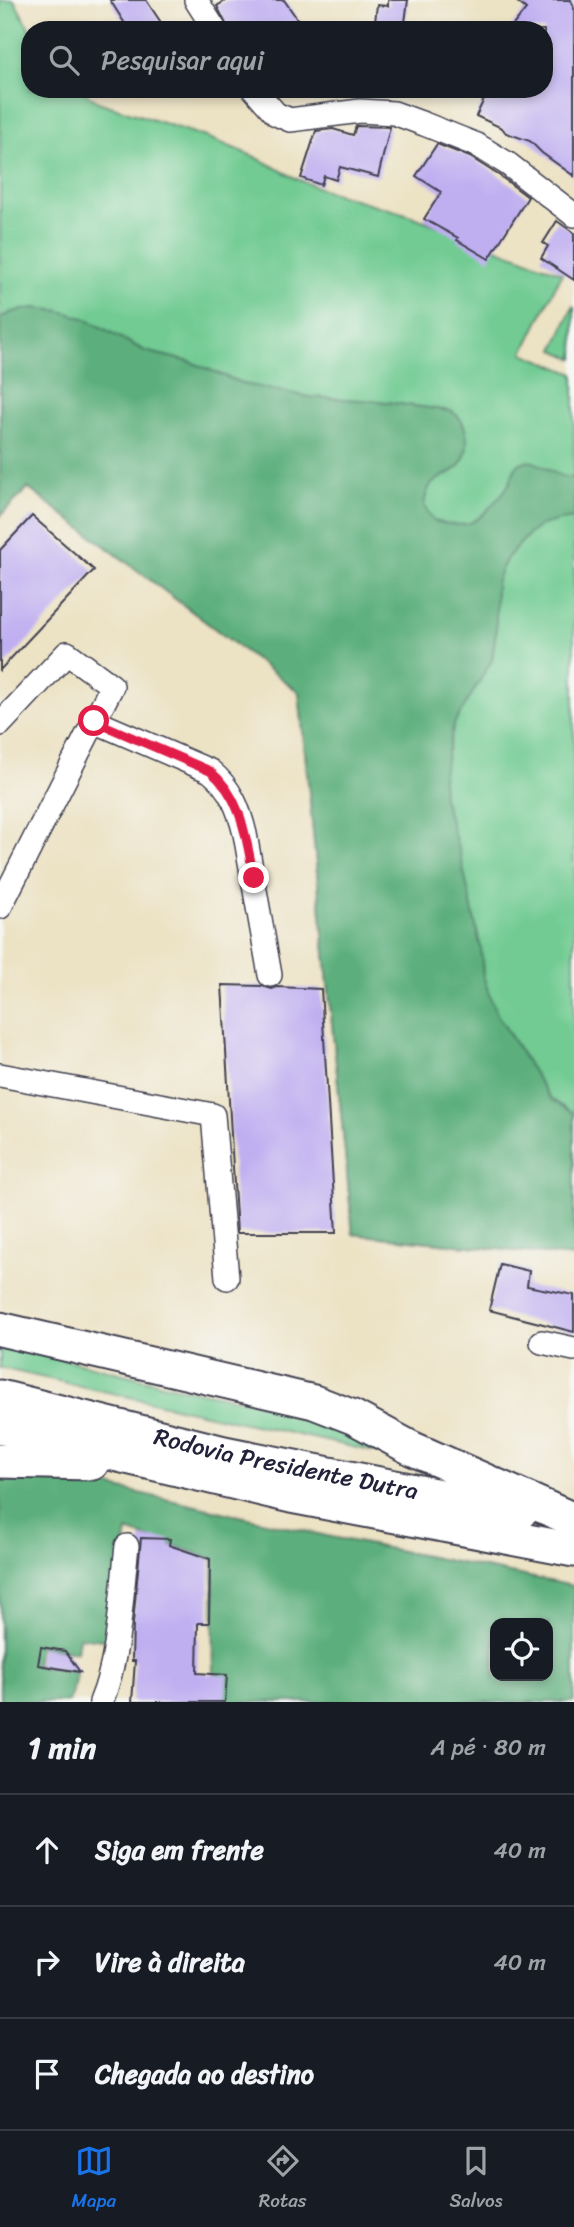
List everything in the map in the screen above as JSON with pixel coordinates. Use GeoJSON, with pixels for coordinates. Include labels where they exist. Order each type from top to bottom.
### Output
{"type":"FeatureCollection","features":[{"type":"Feature","properties":{"kind":"highway"},"geometry":{"type":"LineString","coordinates":[[0,1329],[314,1402],[353,1417],[411,1448],[574,1521]]}},
{"type":"Feature","properties":{"kind":"highway","name":"Rodovia Presidente Dutra"},"geometry":{"type":"LineString","coordinates":[[0,1397],[224,1453],[574,1521]]}},
{"type":"Feature","properties":{"kind":"highway","name":"Rodovia Presidente Dutra"},"geometry":{"type":"LineString","coordinates":[[0,1427],[291,1496],[574,1550]]}},
{"type":"Feature","properties":{"kind":"highway"},"geometry":{"type":"LineString","coordinates":[[0,1461],[162,1465]]}},
{"type":"Feature","properties":{"kind":"street"},"geometry":{"type":"LineString","coordinates":[[196,0],[209,21]]}},
{"type":"Feature","properties":{"kind":"street"},"geometry":{"type":"LineString","coordinates":[[262,98],[276,114],[290,120],[360,111],[394,113],[424,124],[477,145],[508,164],[574,215]]}},
{"type":"Feature","properties":{"kind":"street"},"geometry":{"type":"LineString","coordinates":[[0,724],[67,653],[112,686],[0,907]]}},
{"type":"Feature","properties":{"kind":"street"},"geometry":{"type":"LineString","coordinates":[[94,721],[210,771],[225,786],[239,811],[245,834],[270,975]]}},
{"type":"Feature","properties":{"kind":"street"},"geometry":{"type":"LineString","coordinates":[[0,1075],[213,1115],[227,1278]]}},
{"type":"Feature","properties":{"kind":"street"},"geometry":{"type":"LineString","coordinates":[[542,1342],[574,1349]]}},
{"type":"Feature","properties":{"kind":"street"},"geometry":{"type":"LineString","coordinates":[[101,1702],[114,1654],[127,1546]]}},
{"type":"Feature","properties":{"kind":"green space"},"geometry":{"type":"Polygon","coordinates":[[[0,0],[14,0],[25,21],[21,21],[21,98],[92,98],[209,138],[330,192],[406,214],[562,273],[523,353],[574,374],[574,1257],[353,1234],[299,692],[28,488],[0,516],[0,0]]]}},
{"type":"Feature","properties":{"kind":"green space"},"geometry":{"type":"Polygon","coordinates":[[[574,307],[574,359],[554,350],[574,307]]]}},
{"type":"Feature","properties":{"kind":"green space"},"geometry":{"type":"Polygon","coordinates":[[[34,308],[61,311],[86,319],[145,351],[191,362],[244,384],[310,397],[379,401],[451,411],[465,429],[466,452],[456,469],[434,482],[428,490],[424,506],[434,521],[452,525],[473,522],[503,493],[516,468],[523,462],[529,461],[560,475],[574,477],[574,518],[541,525],[507,558],[501,570],[496,583],[496,632],[492,660],[454,724],[442,777],[443,797],[460,854],[481,949],[483,975],[490,997],[497,1014],[551,1099],[574,1114],[574,1257],[353,1234],[299,692],[28,488],[0,516],[0,318],[12,312],[34,308]]]}},
{"type":"Feature","properties":{"kind":"green space"},"geometry":{"type":"Polygon","coordinates":[[[0,1343],[175,1387],[258,1403],[332,1424],[419,1462],[0,1368],[0,1343]]]}},
{"type":"Feature","properties":{"kind":"green space"},"geometry":{"type":"Polygon","coordinates":[[[0,1479],[75,1479],[327,1536],[574,1586],[574,1702],[214,1702],[213,1559],[127,1531],[109,1641],[79,1637],[77,1652],[39,1646],[36,1666],[77,1673],[69,1702],[0,1702],[0,1479]]]}},
{"type":"Feature","properties":{"kind":"building"},"geometry":{"type":"Polygon","coordinates":[[[110,0],[146,0],[160,21],[123,21],[110,0]]]}},
{"type":"Feature","properties":{"kind":"building"},"geometry":{"type":"Polygon","coordinates":[[[227,0],[284,0],[299,21],[224,21],[217,6],[227,0]]]}},
{"type":"Feature","properties":{"kind":"building"},"geometry":{"type":"Polygon","coordinates":[[[388,0],[408,0],[405,21],[375,21],[377,5],[388,6],[388,0]]]}},
{"type":"Feature","properties":{"kind":"building"},"geometry":{"type":"Polygon","coordinates":[[[515,0],[571,0],[574,9],[574,176],[530,141],[506,133],[502,128],[476,116],[485,98],[553,98],[553,21],[516,21],[526,9],[515,0]]]}},
{"type":"Feature","properties":{"kind":"building"},"geometry":{"type":"Polygon","coordinates":[[[356,126],[390,127],[378,177],[340,167],[336,180],[324,176],[321,185],[301,178],[316,131],[333,129],[353,135],[356,126]]]}},
{"type":"Feature","properties":{"kind":"building"},"geometry":{"type":"Polygon","coordinates":[[[437,144],[470,157],[528,197],[489,259],[424,219],[441,192],[416,176],[437,144]]]}},
{"type":"Feature","properties":{"kind":"building"},"geometry":{"type":"Polygon","coordinates":[[[557,221],[574,233],[574,280],[541,258],[548,246],[543,243],[557,221]]]}},
{"type":"Feature","properties":{"kind":"building"},"geometry":{"type":"Polygon","coordinates":[[[32,516],[94,570],[0,670],[0,550],[32,516]]]}},
{"type":"Feature","properties":{"kind":"building"},"geometry":{"type":"Polygon","coordinates":[[[222,985],[321,989],[336,1233],[237,1233],[222,985]]]}},
{"type":"Feature","properties":{"kind":"building"},"geometry":{"type":"Polygon","coordinates":[[[500,1264],[529,1271],[527,1286],[574,1295],[574,1332],[489,1310],[500,1264]]]}},
{"type":"Feature","properties":{"kind":"building"},"geometry":{"type":"Polygon","coordinates":[[[141,1538],[170,1539],[169,1545],[210,1559],[209,1623],[198,1623],[197,1673],[227,1675],[225,1702],[132,1702],[135,1661],[132,1661],[133,1623],[141,1538]]]}},
{"type":"Feature","properties":{"kind":"building"},"geometry":{"type":"Polygon","coordinates":[[[41,1647],[65,1651],[80,1672],[38,1665],[41,1647]]]}},
{"type":"Feature","properties":{"kind":"route"},"geometry":{"type":"LineString","coordinates":[[94,721],[210,771],[218,777],[239,811],[254,878]]}}]}
